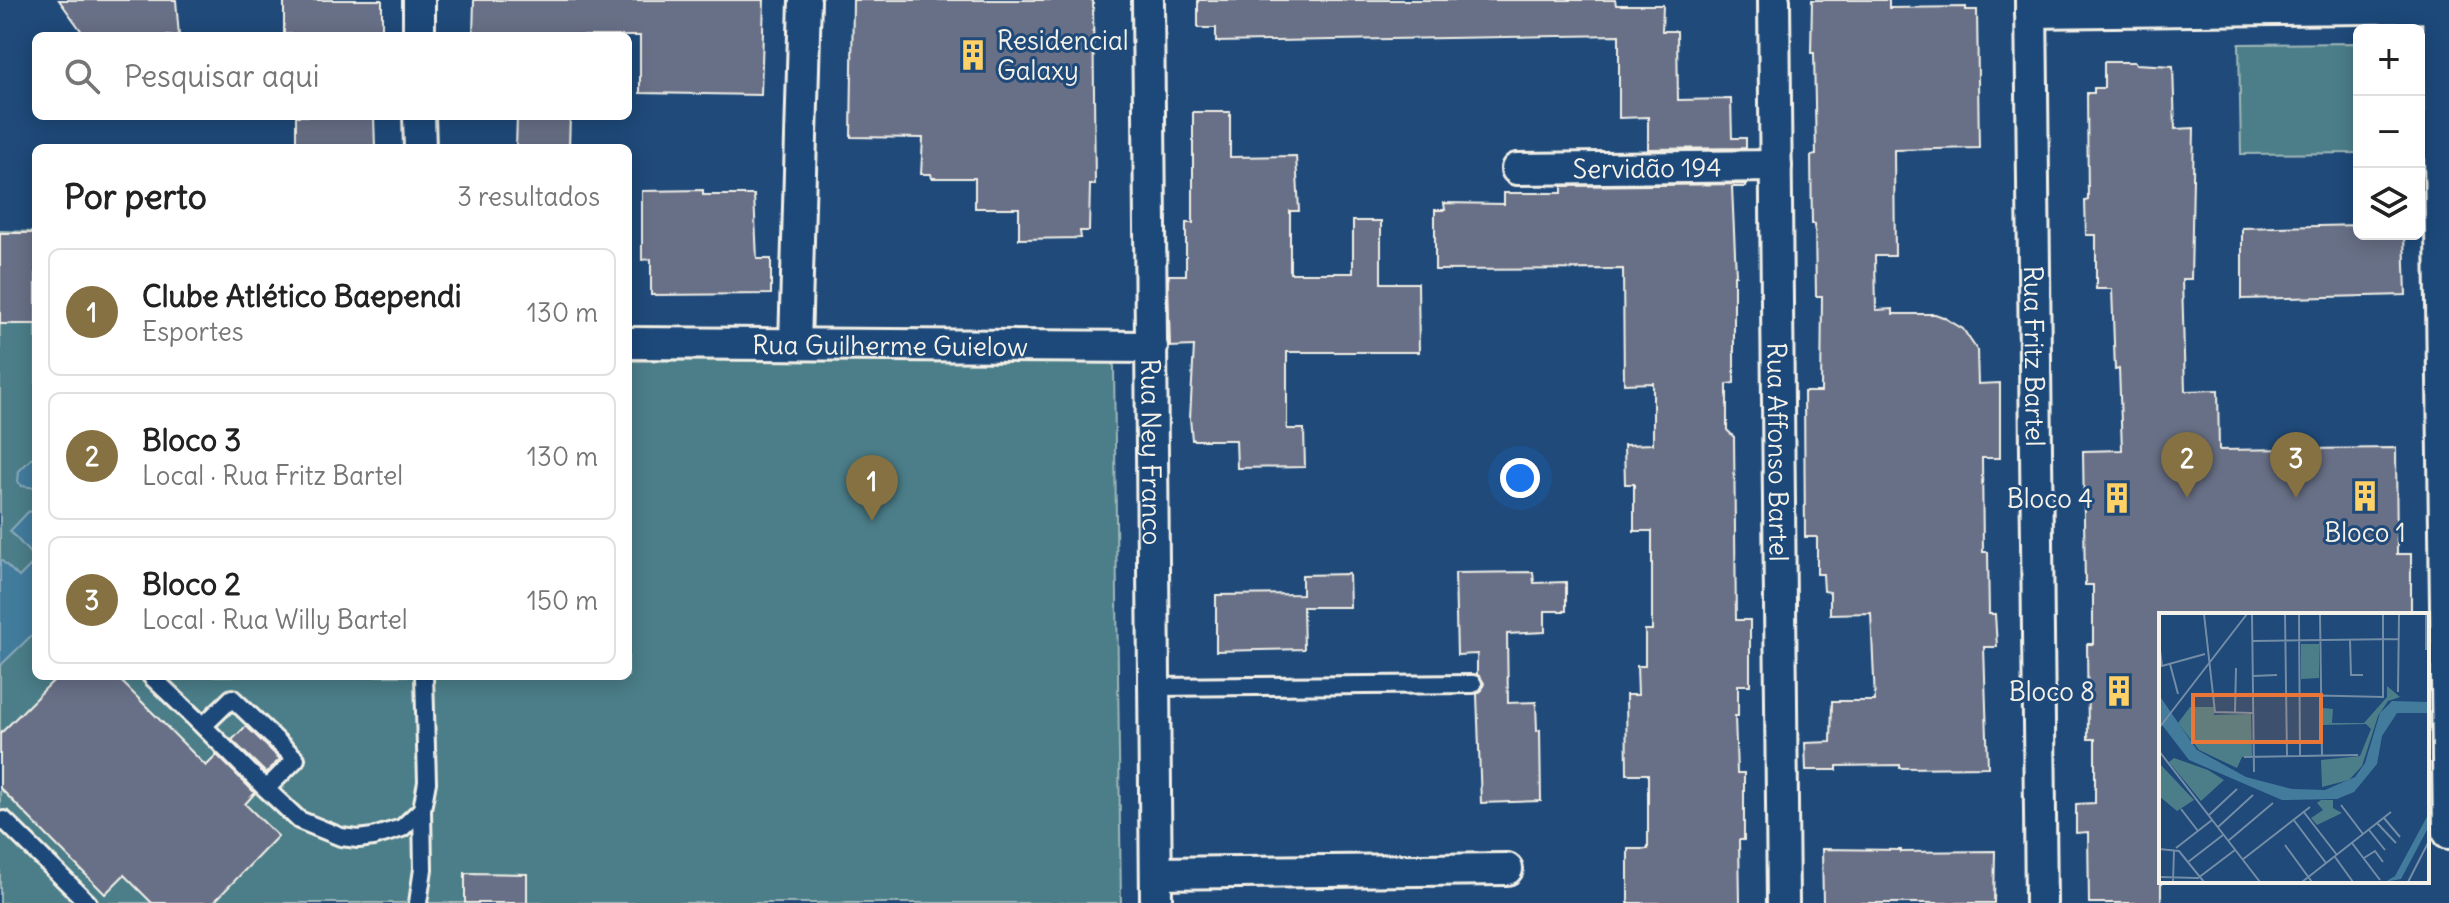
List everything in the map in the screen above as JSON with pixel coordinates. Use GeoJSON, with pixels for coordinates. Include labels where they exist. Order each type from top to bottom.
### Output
{"type":"FeatureCollection","features":[{"type":"Feature","properties":{"kind":"street"},"geometry":{"type":"LineString","coordinates":[[419,0],[419,32]]}},
{"type":"Feature","properties":{"kind":"street"},"geometry":{"type":"LineString","coordinates":[[795,344],[805,0]]}},
{"type":"Feature","properties":{"kind":"street","name":"Rua Ney Franco"},"geometry":{"type":"LineString","coordinates":[[1148,0],[1156,888]]}},
{"type":"Feature","properties":{"kind":"street","name":"Rua Affonso Bartel"},"geometry":{"type":"LineString","coordinates":[[1774,0],[1783,903]]}},
{"type":"Feature","properties":{"kind":"street"},"geometry":{"type":"LineString","coordinates":[[2031,6],[2442,5],[2449,833]]}},
{"type":"Feature","properties":{"kind":"street","name":"Rua Fritz Bartel"},"geometry":{"type":"LineString","coordinates":[[2031,6],[2041,903]]}},
{"type":"Feature","properties":{"kind":"street"},"geometry":{"type":"LineString","coordinates":[[419,120],[420,144]]}},
{"type":"Feature","properties":{"kind":"street","name":"Servidão 194"},"geometry":{"type":"LineString","coordinates":[[1517,169],[1776,166]]}},
{"type":"Feature","properties":{"kind":"street","name":"Rua Guilherme Guielow"},"geometry":{"type":"LineString","coordinates":[[632,343],[1152,347]]}},
{"type":"Feature","properties":{"kind":"street"},"geometry":{"type":"LineString","coordinates":[[1156,888],[1507,869]]}},
{"type":"Feature","properties":{"kind":"lane"},"geometry":{"type":"LineString","coordinates":[[155,680],[299,820],[349,838],[373,837],[402,828],[422,809]]}},
{"type":"Feature","properties":{"kind":"lane"},"geometry":{"type":"LineString","coordinates":[[418,903],[423,869],[422,809],[427,782],[424,680]]}},
{"type":"Feature","properties":{"kind":"lane"},"geometry":{"type":"LineString","coordinates":[[1154,687],[1473,684]]}},
{"type":"Feature","properties":{"kind":"lane"},"geometry":{"type":"LineString","coordinates":[[203,726],[232,698],[278,740],[296,759],[266,789]]}},
{"type":"Feature","properties":{"kind":"lane"},"geometry":{"type":"LineString","coordinates":[[4,820],[88,903]]}},
{"type":"Feature","properties":{"kind":"green space"},"geometry":{"type":"Polygon","coordinates":[[[2353,43],[2353,153],[2241,154],[2239,44],[2353,43]]]}},
{"type":"Feature","properties":{"kind":"green space"},"geometry":{"type":"Polygon","coordinates":[[[0,231],[32,232],[32,680],[632,680],[632,361],[1103,357],[1114,366],[1121,903],[0,903],[0,231]]]}},
{"type":"Feature","properties":{"kind":"water"},"geometry":{"type":"Polygon","coordinates":[[[32,458],[32,487],[18,482],[19,471],[32,458]]]}},
{"type":"Feature","properties":{"kind":"water"},"geometry":{"type":"Polygon","coordinates":[[[32,511],[32,556],[10,531],[32,511]]]}},
{"type":"Feature","properties":{"kind":"water"},"geometry":{"type":"Polygon","coordinates":[[[0,559],[19,577],[32,564],[32,635],[0,666],[0,559]]]}},
{"type":"Feature","properties":{"kind":"building"},"geometry":{"type":"Polygon","coordinates":[[[59,0],[176,0],[179,32],[82,32],[59,0]]]}},
{"type":"Feature","properties":{"kind":"building"},"geometry":{"type":"Polygon","coordinates":[[[284,0],[382,0],[382,32],[284,32],[284,0]]]}},
{"type":"Feature","properties":{"kind":"building"},"geometry":{"type":"Polygon","coordinates":[[[474,0],[764,0],[761,95],[640,93],[640,36],[632,36],[632,32],[473,32],[474,0]]]}},
{"type":"Feature","properties":{"kind":"building","name":"Residencial Galaxy"},"geometry":{"type":"Polygon","coordinates":[[[853,0],[1093,0],[1095,185],[1090,185],[1089,231],[1080,231],[1081,238],[1019,239],[1019,208],[975,208],[975,178],[932,178],[931,174],[921,174],[923,138],[851,137],[853,0]]]}},
{"type":"Feature","properties":{"kind":"building"},"geometry":{"type":"Polygon","coordinates":[[[1198,0],[1615,0],[1616,5],[1663,5],[1662,31],[1677,31],[1678,100],[1731,99],[1732,138],[1746,138],[1746,148],[1648,149],[1648,117],[1619,118],[1619,35],[1216,42],[1216,28],[1198,28],[1198,0]]]}},
{"type":"Feature","properties":{"kind":"building"},"geometry":{"type":"Polygon","coordinates":[[[1812,0],[1889,0],[1889,8],[1966,7],[1966,10],[1977,10],[1979,148],[1894,150],[1895,256],[1875,256],[1876,310],[1893,309],[1893,314],[1935,314],[1943,317],[1963,329],[1977,350],[1978,384],[2000,383],[2000,458],[1982,458],[1983,552],[1988,552],[1989,614],[1995,614],[1997,647],[1984,647],[1988,767],[1837,766],[1837,770],[1806,770],[1805,743],[1831,742],[1832,701],[1875,701],[1871,613],[1830,614],[1830,592],[1824,591],[1823,574],[1817,574],[1817,537],[1805,537],[1804,392],[1821,392],[1822,296],[1816,296],[1815,224],[1812,224],[1811,156],[1816,155],[1812,0]]]}},
{"type":"Feature","properties":{"kind":"building"},"geometry":{"type":"Polygon","coordinates":[[[2104,62],[2173,66],[2175,129],[2194,128],[2191,279],[2182,279],[2185,391],[2218,390],[2219,450],[2396,448],[2397,554],[2411,554],[2411,613],[2159,613],[2161,903],[2089,903],[2088,832],[2076,833],[2076,804],[2095,803],[2095,739],[2088,739],[2087,644],[2093,644],[2093,585],[2085,585],[2083,451],[2122,450],[2112,289],[2096,289],[2096,235],[2086,235],[2087,93],[2094,93],[2094,88],[2104,88],[2104,62]]]}},
{"type":"Feature","properties":{"kind":"building"},"geometry":{"type":"Polygon","coordinates":[[[1193,112],[1230,112],[1230,157],[1296,156],[1299,211],[1290,211],[1290,273],[1353,273],[1353,221],[1381,221],[1381,283],[1418,283],[1419,352],[1287,352],[1287,429],[1304,429],[1305,467],[1237,468],[1236,440],[1192,440],[1190,418],[1194,346],[1170,347],[1168,281],[1169,275],[1186,275],[1186,223],[1193,223],[1193,112]]]}},
{"type":"Feature","properties":{"kind":"building"},"geometry":{"type":"Polygon","coordinates":[[[296,120],[374,120],[375,144],[296,144],[296,120]]]}},
{"type":"Feature","properties":{"kind":"building"},"geometry":{"type":"Polygon","coordinates":[[[517,120],[570,120],[569,144],[516,144],[517,120]]]}},
{"type":"Feature","properties":{"kind":"building"},"geometry":{"type":"Polygon","coordinates":[[[1746,184],[1746,187],[1732,187],[1736,275],[1734,383],[1727,384],[1727,430],[1734,437],[1736,620],[1750,620],[1750,685],[1738,685],[1738,716],[1735,716],[1737,773],[1744,773],[1744,840],[1739,840],[1740,903],[1628,903],[1628,849],[1648,849],[1648,774],[1627,774],[1626,695],[1638,695],[1637,666],[1645,666],[1645,630],[1652,630],[1652,531],[1634,531],[1634,484],[1625,484],[1624,445],[1653,444],[1653,383],[1624,384],[1623,269],[1435,270],[1435,210],[1445,210],[1444,203],[1504,204],[1504,193],[1562,193],[1562,186],[1746,184]]]}},
{"type":"Feature","properties":{"kind":"building"},"geometry":{"type":"Polygon","coordinates":[[[703,190],[703,195],[754,195],[757,259],[771,259],[771,294],[651,295],[651,259],[642,260],[642,191],[703,190]]]}},
{"type":"Feature","properties":{"kind":"building"},"geometry":{"type":"Polygon","coordinates":[[[2353,225],[2353,240],[2404,240],[2406,295],[2242,299],[2242,228],[2353,225]]]}},
{"type":"Feature","properties":{"kind":"building"},"geometry":{"type":"Polygon","coordinates":[[[0,233],[32,233],[32,324],[0,324],[0,233]]]}},
{"type":"Feature","properties":{"kind":"building"},"geometry":{"type":"Polygon","coordinates":[[[1533,572],[1534,583],[1566,582],[1566,611],[1545,611],[1545,632],[1507,634],[1508,703],[1536,702],[1537,731],[1540,730],[1541,801],[1481,803],[1477,694],[1484,683],[1477,674],[1477,654],[1457,655],[1455,573],[1533,572]]]}},
{"type":"Feature","properties":{"kind":"building"},"geometry":{"type":"Polygon","coordinates":[[[1349,574],[1350,607],[1303,607],[1304,649],[1216,651],[1216,595],[1302,594],[1302,575],[1349,574]]]}},
{"type":"Feature","properties":{"kind":"building"},"geometry":{"type":"Polygon","coordinates":[[[54,680],[120,680],[206,766],[217,755],[255,793],[245,804],[278,836],[213,903],[152,903],[124,875],[105,894],[0,788],[0,734],[54,680]]]}},
{"type":"Feature","properties":{"kind":"building"},"geometry":{"type":"Polygon","coordinates":[[[246,726],[280,759],[266,773],[232,740],[246,726]]]}},
{"type":"Feature","properties":{"kind":"building"},"geometry":{"type":"Polygon","coordinates":[[[1822,849],[1995,851],[1994,903],[1823,903],[1822,849]]]}},
{"type":"Feature","properties":{"kind":"building"},"geometry":{"type":"Polygon","coordinates":[[[465,873],[527,874],[527,903],[465,903],[465,873]]]}},
{"type":"Feature","properties":{"kind":"place","name":"Residencial Galaxy"},"geometry":{"type":"Point","coordinates":[973,55]}},
{"type":"Feature","properties":{"kind":"place","name":"Bloco 1"},"geometry":{"type":"Point","coordinates":[2365,496]}},
{"type":"Feature","properties":{"kind":"place","name":"Bloco 4"},"geometry":{"type":"Point","coordinates":[2117,498]}},
{"type":"Feature","properties":{"kind":"place","name":"Bloco 3"},"geometry":{"type":"Point","coordinates":[2187,498]}},
{"type":"Feature","properties":{"kind":"place","name":"Bloco 2"},"geometry":{"type":"Point","coordinates":[2296,498]}},
{"type":"Feature","properties":{"kind":"place","name":"Clube Atlético Baependi"},"geometry":{"type":"Point","coordinates":[872,521]}},
{"type":"Feature","properties":{"kind":"place","name":"Bloco 8"},"geometry":{"type":"Point","coordinates":[2119,691]}}]}
